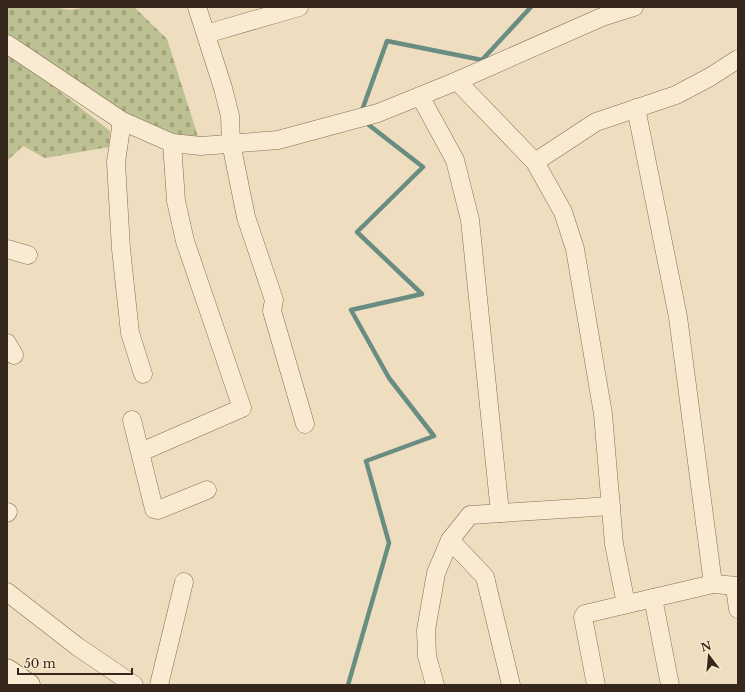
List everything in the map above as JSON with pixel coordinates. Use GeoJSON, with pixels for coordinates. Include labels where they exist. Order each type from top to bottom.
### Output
{"type":"FeatureCollection","features":[{"type":"Feature","properties":{"kind":"street"},"geometry":{"type":"LineString","coordinates":[[197,7],[230,116],[231,144],[246,217],[274,300],[272,311],[305,424]]}},
{"type":"Feature","properties":{"kind":"street"},"geometry":{"type":"LineString","coordinates":[[206,34],[300,7]]}},
{"type":"Feature","properties":{"kind":"street"},"geometry":{"type":"LineString","coordinates":[[7,44],[122,121],[172,143],[201,146],[278,140],[378,113],[457,81],[602,17],[634,7]]}},
{"type":"Feature","properties":{"kind":"street"},"geometry":{"type":"LineString","coordinates":[[535,162],[596,122],[676,95],[710,77],[738,59]]}},
{"type":"Feature","properties":{"kind":"street"},"geometry":{"type":"LineString","coordinates":[[457,81],[535,162],[563,212],[576,249],[603,414],[612,506],[614,544],[626,604]]}},
{"type":"Feature","properties":{"kind":"street"},"geometry":{"type":"LineString","coordinates":[[420,96],[455,160],[470,220],[500,513]]}},
{"type":"Feature","properties":{"kind":"street"},"geometry":{"type":"LineString","coordinates":[[636,108],[678,317],[713,584]]}},
{"type":"Feature","properties":{"kind":"street"},"geometry":{"type":"LineString","coordinates":[[122,121],[116,162],[121,249],[130,333],[143,374]]}},
{"type":"Feature","properties":{"kind":"street"},"geometry":{"type":"LineString","coordinates":[[141,452],[242,408],[185,241],[176,201],[172,143]]}},
{"type":"Feature","properties":{"kind":"street"},"geometry":{"type":"LineString","coordinates":[[7,249],[28,255]]}},
{"type":"Feature","properties":{"kind":"street"},"geometry":{"type":"LineString","coordinates":[[132,420],[154,509],[158,510],[207,490]]}},
{"type":"Feature","properties":{"kind":"street"},"geometry":{"type":"LineString","coordinates":[[435,685],[427,656],[426,630],[436,573],[450,540],[470,515],[612,506]]}},
{"type":"Feature","properties":{"kind":"street"},"geometry":{"type":"LineString","coordinates":[[450,540],[485,577],[511,685]]}},
{"type":"Feature","properties":{"kind":"street"},"geometry":{"type":"LineString","coordinates":[[159,685],[184,582]]}},
{"type":"Feature","properties":{"kind":"street"},"geometry":{"type":"LineString","coordinates":[[596,685],[584,617],[587,612],[713,584],[737,586],[738,609]]}},
{"type":"Feature","properties":{"kind":"street"},"geometry":{"type":"LineString","coordinates":[[7,592],[78,647],[134,685]]}},
{"type":"Feature","properties":{"kind":"street"},"geometry":{"type":"LineString","coordinates":[[653,598],[670,685]]}},
{"type":"Feature","properties":{"kind":"green space"},"geometry":{"type":"Polygon","coordinates":[[[7,7],[54,7],[70,10],[87,7],[134,7],[167,39],[201,146],[135,123],[7,38],[7,7]]]}},
{"type":"Feature","properties":{"kind":"green space"},"geometry":{"type":"Polygon","coordinates":[[[7,50],[110,131],[109,147],[45,158],[23,146],[7,161],[7,50]]]}},
{"type":"Feature","properties":{"kind":"waterway"},"geometry":{"type":"LineString","coordinates":[[361,113],[387,41],[482,60],[531,7]]}},
{"type":"Feature","properties":{"kind":"waterway"},"geometry":{"type":"LineString","coordinates":[[348,685],[389,543],[366,461],[434,436],[389,378],[351,310],[422,294],[357,232],[423,167],[365,122]]}}]}
